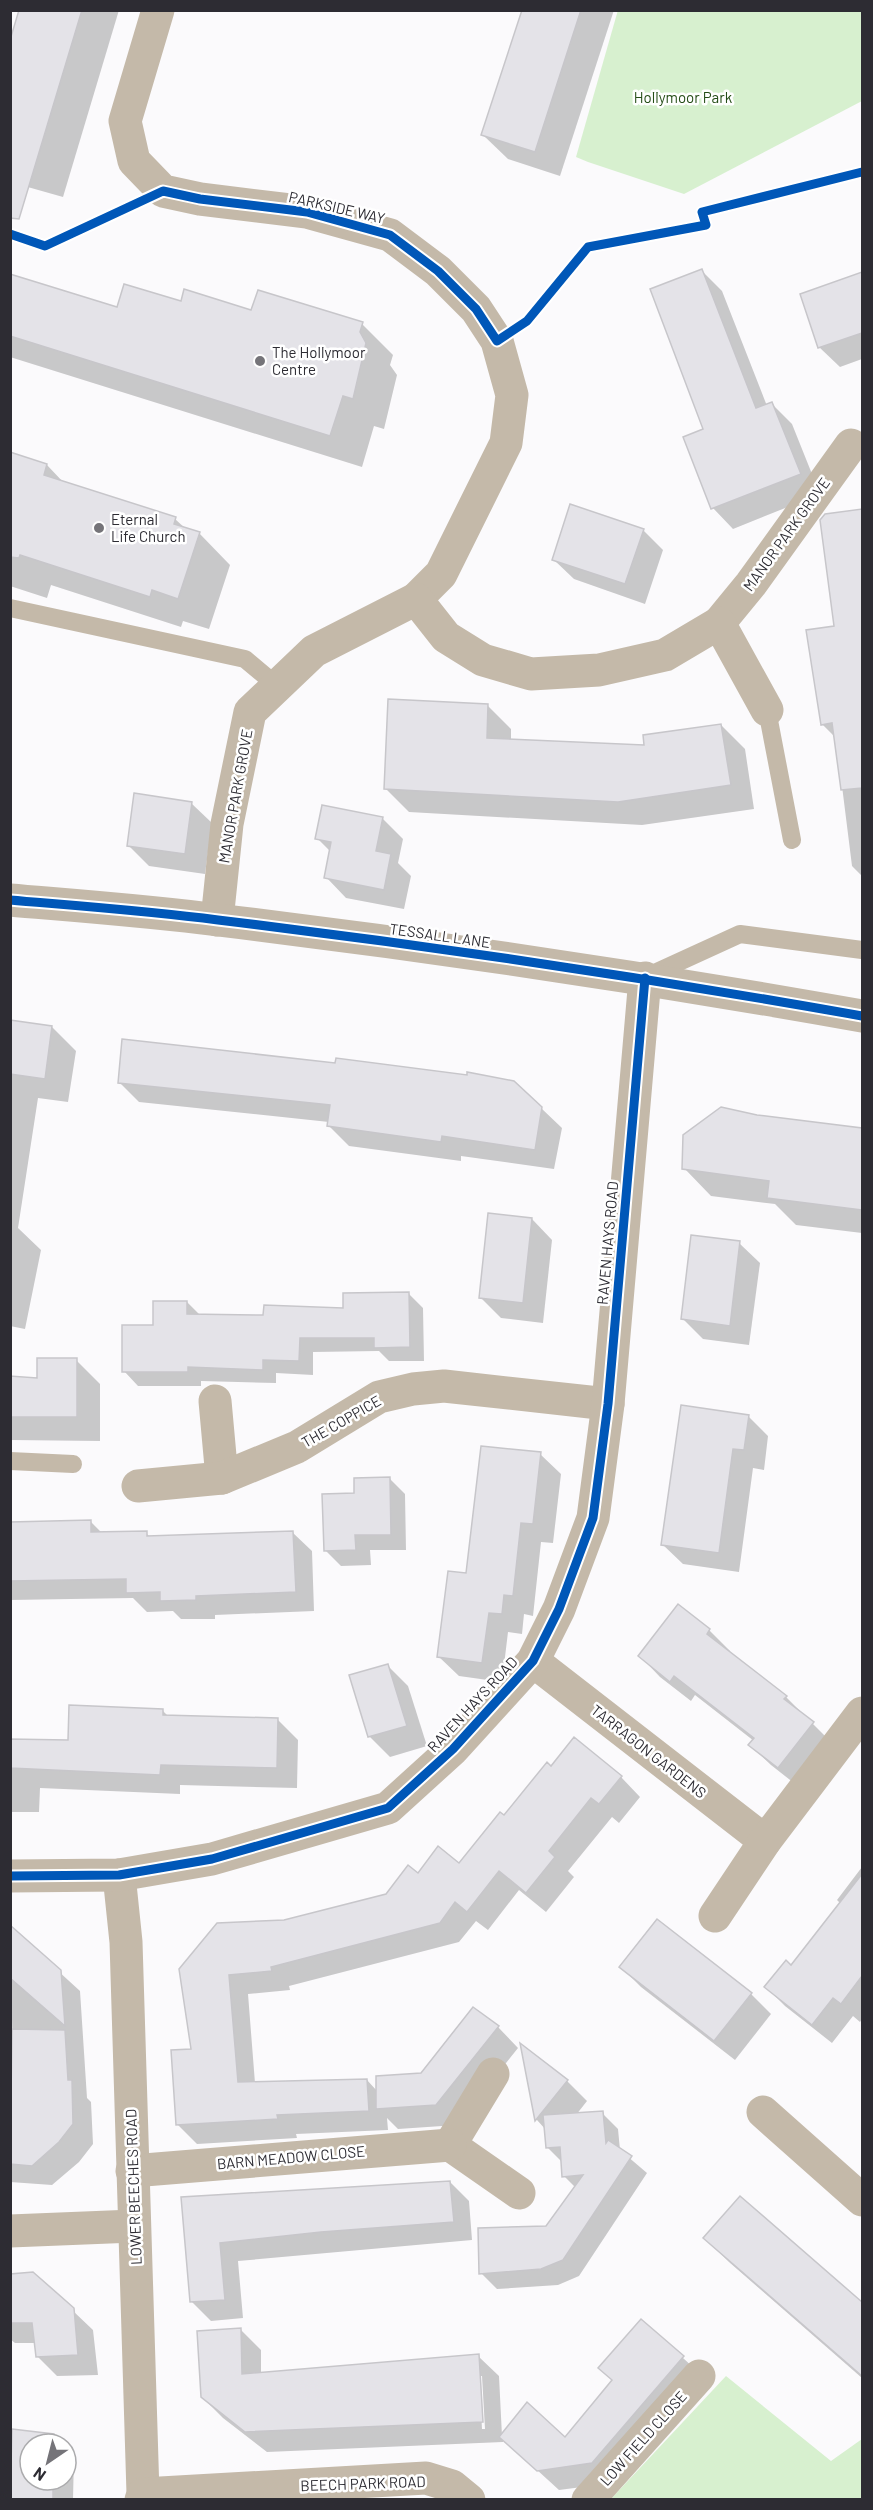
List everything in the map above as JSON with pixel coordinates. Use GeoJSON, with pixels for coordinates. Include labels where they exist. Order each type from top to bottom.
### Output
{"type":"FeatureCollection","features":[{"type":"Feature","properties":{"kind":"street","name":"PARKSIDE WAY"},"geometry":{"type":"LineString","coordinates":[[158,10],[125,121],[134,161],[163,191],[200,199],[307,212],[390,235],[438,271],[476,309],[497,341],[512,395],[506,443],[441,574],[416,599]]}},
{"type":"Feature","properties":{"kind":"street","name":"MANOR PARK GROVE"},"geometry":{"type":"LineString","coordinates":[[217,920],[227,824],[250,711],[314,651],[416,599],[446,637],[483,660],[531,674],[599,670],[665,655],[719,623],[751,584],[851,445]]}},
{"type":"Feature","properties":{"kind":"street"},"geometry":{"type":"LineString","coordinates":[[719,623],[767,710]]}},
{"type":"Feature","properties":{"kind":"street","name":"TESSALL LANE"},"geometry":{"type":"LineString","coordinates":[[10,900],[217,920],[645,978],[862,1016]]}},
{"type":"Feature","properties":{"kind":"street","name":"RAVEN HAYS ROAD"},"geometry":{"type":"LineString","coordinates":[[10,1876],[119,1875],[212,1859],[388,1808],[453,1749],[532,1661],[559,1608],[592,1518],[608,1404],[645,978]]}},
{"type":"Feature","properties":{"kind":"street","name":"THE COPPICE"},"geometry":{"type":"LineString","coordinates":[[138,1486],[222,1478],[297,1447],[380,1397],[413,1389],[444,1386],[608,1404]]}},
{"type":"Feature","properties":{"kind":"street"},"geometry":{"type":"LineString","coordinates":[[216,1401],[222,1478]]}},
{"type":"Feature","properties":{"kind":"street","name":"TARRAGON GARDENS"},"geometry":{"type":"LineString","coordinates":[[532,1661],[765,1841]]}},
{"type":"Feature","properties":{"kind":"street"},"geometry":{"type":"LineString","coordinates":[[715,1916],[765,1841],[862,1713]]}},
{"type":"Feature","properties":{"kind":"street","name":"LOWER BEECHES ROAD"},"geometry":{"type":"LineString","coordinates":[[119,1875],[126,1942],[142,2497]]}},
{"type":"Feature","properties":{"kind":"street"},"geometry":{"type":"LineString","coordinates":[[493,2074],[450,2145],[519,2193]]}},
{"type":"Feature","properties":{"kind":"street"},"geometry":{"type":"LineString","coordinates":[[763,2112],[862,2200]]}},
{"type":"Feature","properties":{"kind":"street","name":"BARN MEADOW CLOSE"},"geometry":{"type":"LineString","coordinates":[[132,2170],[450,2145]]}},
{"type":"Feature","properties":{"kind":"street"},"geometry":{"type":"LineString","coordinates":[[10,2231],[134,2226]]}},
{"type":"Feature","properties":{"kind":"street","name":"LOW FIELD CLOSE"},"geometry":{"type":"LineString","coordinates":[[588,2499],[699,2376]]}},
{"type":"Feature","properties":{"kind":"street","name":"BEECH PARK ROAD"},"geometry":{"type":"LineString","coordinates":[[142,2497],[426,2478],[452,2486],[469,2499]]}},
{"type":"Feature","properties":{"kind":"lane"},"geometry":{"type":"LineString","coordinates":[[10,608],[245,659],[277,686]]}},
{"type":"Feature","properties":{"kind":"lane"},"geometry":{"type":"LineString","coordinates":[[767,710],[792,840]]}},
{"type":"Feature","properties":{"kind":"lane"},"geometry":{"type":"LineString","coordinates":[[645,978],[740,934],[862,950]]}},
{"type":"Feature","properties":{"kind":"lane"},"geometry":{"type":"LineString","coordinates":[[10,1461],[73,1464]]}},
{"type":"Feature","properties":{"kind":"green space","name":"Hollymoor Park"},"geometry":{"type":"Polygon","coordinates":[[[618,10],[862,11],[862,101],[684,194],[588,162],[576,157],[618,10]]]}},
{"type":"Feature","properties":{"kind":"green space"},"geometry":{"type":"Polygon","coordinates":[[[726,2376],[831,2461],[862,2439],[862,2499],[610,2500],[726,2376]]]}},
{"type":"Feature","properties":{"kind":"building"},"geometry":{"type":"Polygon","coordinates":[[[19,10],[82,10],[19,219],[10,218],[10,40],[19,10]]]}},
{"type":"Feature","properties":{"kind":"building"},"geometry":{"type":"Polygon","coordinates":[[[522,10],[581,10],[535,152],[481,135],[522,10]]]}},
{"type":"Feature","properties":{"kind":"building"},"geometry":{"type":"Polygon","coordinates":[[[702,269],[756,408],[772,402],[801,474],[711,509],[683,437],[703,429],[650,289],[702,269]]]}},
{"type":"Feature","properties":{"kind":"building"},"geometry":{"type":"Polygon","coordinates":[[[862,272],[862,333],[818,348],[800,294],[862,272]]]}},
{"type":"Feature","properties":{"kind":"building","name":"The Hollymoor Centre"},"geometry":{"type":"Polygon","coordinates":[[[10,274],[117,307],[124,284],[181,301],[184,289],[251,310],[258,290],[363,322],[360,332],[366,343],[353,399],[343,396],[330,436],[10,336],[10,274]]]}},
{"type":"Feature","properties":{"kind":"building","name":"Eternal Life Church"},"geometry":{"type":"Polygon","coordinates":[[[10,452],[47,464],[44,475],[176,517],[174,524],[200,532],[178,599],[152,590],[150,597],[20,555],[19,558],[10,557],[10,452]]]}},
{"type":"Feature","properties":{"kind":"building"},"geometry":{"type":"Polygon","coordinates":[[[570,504],[644,529],[625,584],[552,560],[570,504]]]}},
{"type":"Feature","properties":{"kind":"building"},"geometry":{"type":"Polygon","coordinates":[[[862,509],[862,788],[841,790],[832,723],[821,725],[806,630],[834,626],[820,520],[825,514],[862,509]]]}},
{"type":"Feature","properties":{"kind":"building"},"geometry":{"type":"Polygon","coordinates":[[[388,699],[488,704],[487,738],[644,745],[643,735],[721,724],[731,785],[618,802],[384,789],[388,699]]]}},
{"type":"Feature","properties":{"kind":"building"},"geometry":{"type":"Polygon","coordinates":[[[134,793],[192,802],[185,854],[127,846],[134,793]]]}},
{"type":"Feature","properties":{"kind":"building"},"geometry":{"type":"Polygon","coordinates":[[[322,805],[383,817],[376,851],[391,854],[384,890],[324,878],[331,842],[315,839],[322,805]]]}},
{"type":"Feature","properties":{"kind":"building"},"geometry":{"type":"Polygon","coordinates":[[[10,1020],[52,1026],[45,1079],[10,1074],[10,1020]]]}},
{"type":"Feature","properties":{"kind":"building"},"geometry":{"type":"Polygon","coordinates":[[[122,1039],[335,1063],[336,1058],[467,1075],[467,1072],[514,1081],[542,1107],[535,1150],[442,1136],[441,1142],[327,1126],[330,1105],[118,1083],[122,1039]]]}},
{"type":"Feature","properties":{"kind":"building"},"geometry":{"type":"Polygon","coordinates":[[[721,1107],[757,1115],[862,1128],[862,1210],[767,1198],[769,1181],[682,1169],[683,1135],[721,1107]]]}},
{"type":"Feature","properties":{"kind":"building"},"geometry":{"type":"Polygon","coordinates":[[[488,1213],[532,1218],[523,1303],[479,1298],[488,1213]]]}},
{"type":"Feature","properties":{"kind":"building"},"geometry":{"type":"Polygon","coordinates":[[[691,1235],[740,1241],[730,1326],[681,1319],[691,1235]]]}},
{"type":"Feature","properties":{"kind":"building"},"geometry":{"type":"Polygon","coordinates":[[[409,1292],[410,1347],[374,1348],[374,1338],[300,1338],[299,1361],[263,1360],[263,1370],[188,1367],[188,1372],[122,1372],[122,1325],[153,1325],[153,1301],[187,1301],[187,1314],[263,1315],[264,1305],[343,1308],[343,1293],[409,1292]]]}},
{"type":"Feature","properties":{"kind":"building"},"geometry":{"type":"Polygon","coordinates":[[[37,1358],[77,1358],[77,1417],[10,1417],[10,1376],[37,1378],[37,1358]]]}},
{"type":"Feature","properties":{"kind":"building"},"geometry":{"type":"Polygon","coordinates":[[[681,1405],[749,1415],[744,1450],[733,1449],[719,1553],[661,1545],[681,1405]]]}},
{"type":"Feature","properties":{"kind":"building"},"geometry":{"type":"Polygon","coordinates":[[[481,1446],[541,1452],[533,1524],[521,1523],[513,1596],[504,1595],[502,1614],[489,1613],[482,1663],[437,1657],[448,1571],[466,1573],[481,1446]]]}},
{"type":"Feature","properties":{"kind":"building"},"geometry":{"type":"Polygon","coordinates":[[[390,1477],[391,1535],[355,1535],[356,1550],[324,1551],[322,1494],[354,1493],[354,1478],[390,1477]]]}},
{"type":"Feature","properties":{"kind":"building"},"geometry":{"type":"Polygon","coordinates":[[[91,1520],[91,1532],[147,1531],[147,1536],[293,1531],[296,1592],[196,1596],[196,1600],[160,1601],[160,1592],[126,1593],[126,1579],[10,1581],[10,1522],[91,1520]]]}},
{"type":"Feature","properties":{"kind":"building"},"geometry":{"type":"Polygon","coordinates":[[[678,1604],[710,1629],[707,1634],[787,1696],[784,1699],[814,1722],[778,1768],[748,1745],[754,1738],[674,1676],[670,1682],[638,1656],[678,1604]]]}},
{"type":"Feature","properties":{"kind":"building"},"geometry":{"type":"Polygon","coordinates":[[[388,1664],[407,1726],[368,1737],[349,1675],[388,1664]]]}},
{"type":"Feature","properties":{"kind":"building"},"geometry":{"type":"Polygon","coordinates":[[[69,1705],[163,1709],[163,1715],[278,1718],[277,1768],[161,1765],[160,1775],[10,1768],[10,1739],[68,1740],[69,1705]]]}},
{"type":"Feature","properties":{"kind":"building"},"geometry":{"type":"Polygon","coordinates":[[[574,1737],[622,1776],[599,1804],[591,1798],[549,1851],[555,1857],[526,1893],[499,1871],[467,1912],[455,1902],[440,1923],[271,1967],[272,1971],[229,1975],[238,2082],[367,2079],[369,2111],[277,2115],[278,2119],[176,2125],[171,2050],[191,2049],[179,1969],[217,1923],[284,1920],[386,1894],[408,1865],[418,1873],[438,1846],[459,1863],[500,1812],[504,1815],[547,1762],[551,1766],[574,1737]]]}},
{"type":"Feature","properties":{"kind":"building"},"geometry":{"type":"Polygon","coordinates":[[[862,1874],[862,1976],[841,2004],[833,1998],[812,2025],[764,1987],[786,1960],[791,1965],[862,1874]]]}},
{"type":"Feature","properties":{"kind":"building"},"geometry":{"type":"Polygon","coordinates":[[[657,1919],[752,1993],[714,2041],[619,1967],[657,1919]]]}},
{"type":"Feature","properties":{"kind":"building"},"geometry":{"type":"Polygon","coordinates":[[[10,1925],[61,1970],[65,2026],[10,1978],[10,1925]]]}},
{"type":"Feature","properties":{"kind":"building"},"geometry":{"type":"Polygon","coordinates":[[[473,2007],[499,2026],[436,2105],[376,2109],[376,2076],[421,2073],[473,2007]]]}},
{"type":"Feature","properties":{"kind":"building"},"geometry":{"type":"Polygon","coordinates":[[[12,2029],[65,2030],[68,2080],[72,2080],[73,2124],[59,2142],[32,2166],[10,2164],[12,2029]]]}},
{"type":"Feature","properties":{"kind":"building"},"geometry":{"type":"Polygon","coordinates":[[[520,2043],[568,2080],[535,2121],[520,2043]]]}},
{"type":"Feature","properties":{"kind":"building"},"geometry":{"type":"Polygon","coordinates":[[[603,2111],[606,2143],[608,2140],[632,2156],[563,2260],[541,2269],[479,2274],[478,2228],[546,2226],[583,2175],[562,2177],[560,2147],[546,2148],[543,2115],[603,2111]]]}},
{"type":"Feature","properties":{"kind":"building"},"geometry":{"type":"Polygon","coordinates":[[[450,2181],[454,2222],[321,2232],[220,2243],[225,2300],[190,2302],[181,2197],[450,2181]]]}},
{"type":"Feature","properties":{"kind":"building"},"geometry":{"type":"Polygon","coordinates":[[[740,2196],[862,2302],[862,2376],[703,2238],[740,2196]]]}},
{"type":"Feature","properties":{"kind":"building"},"geometry":{"type":"Polygon","coordinates":[[[33,2272],[74,2308],[78,2355],[36,2357],[32,2323],[10,2323],[10,2274],[33,2272]]]}},
{"type":"Feature","properties":{"kind":"building"},"geometry":{"type":"Polygon","coordinates":[[[641,2319],[684,2356],[592,2463],[537,2471],[499,2437],[527,2402],[565,2437],[612,2380],[598,2368],[641,2319]]]}},
{"type":"Feature","properties":{"kind":"building"},"geometry":{"type":"Polygon","coordinates":[[[241,2328],[242,2374],[479,2354],[483,2422],[245,2432],[201,2397],[197,2331],[241,2328]]]}},
{"type":"Feature","properties":{"kind":"building"},"geometry":{"type":"Polygon","coordinates":[[[12,2429],[37,2432],[18,2432],[18,2492],[53,2492],[53,2499],[10,2499],[12,2429]]]}},
{"type":"Feature","properties":{"kind":"cycle path"},"geometry":{"type":"LineString","coordinates":[[10,234],[45,246],[163,191],[200,199],[307,212],[390,235],[438,271],[476,309],[497,341],[527,321],[588,247],[706,225],[702,212],[862,172]]}},
{"type":"Feature","properties":{"kind":"cycle path"},"geometry":{"type":"LineString","coordinates":[[10,900],[166,914],[380,941],[622,976],[862,1016]]}},
{"type":"Feature","properties":{"kind":"cycle path"},"geometry":{"type":"LineString","coordinates":[[10,1876],[119,1875],[212,1859],[388,1808],[453,1749],[533,1661],[559,1609],[593,1518],[608,1404],[645,978]]}},
{"type":"Feature","properties":{"kind":"place","name":"The Hollymoor Centre"},"geometry":{"type":"Point","coordinates":[260,361]}},
{"type":"Feature","properties":{"kind":"place","name":"Eternal Life Church"},"geometry":{"type":"Point","coordinates":[99,528]}}]}
